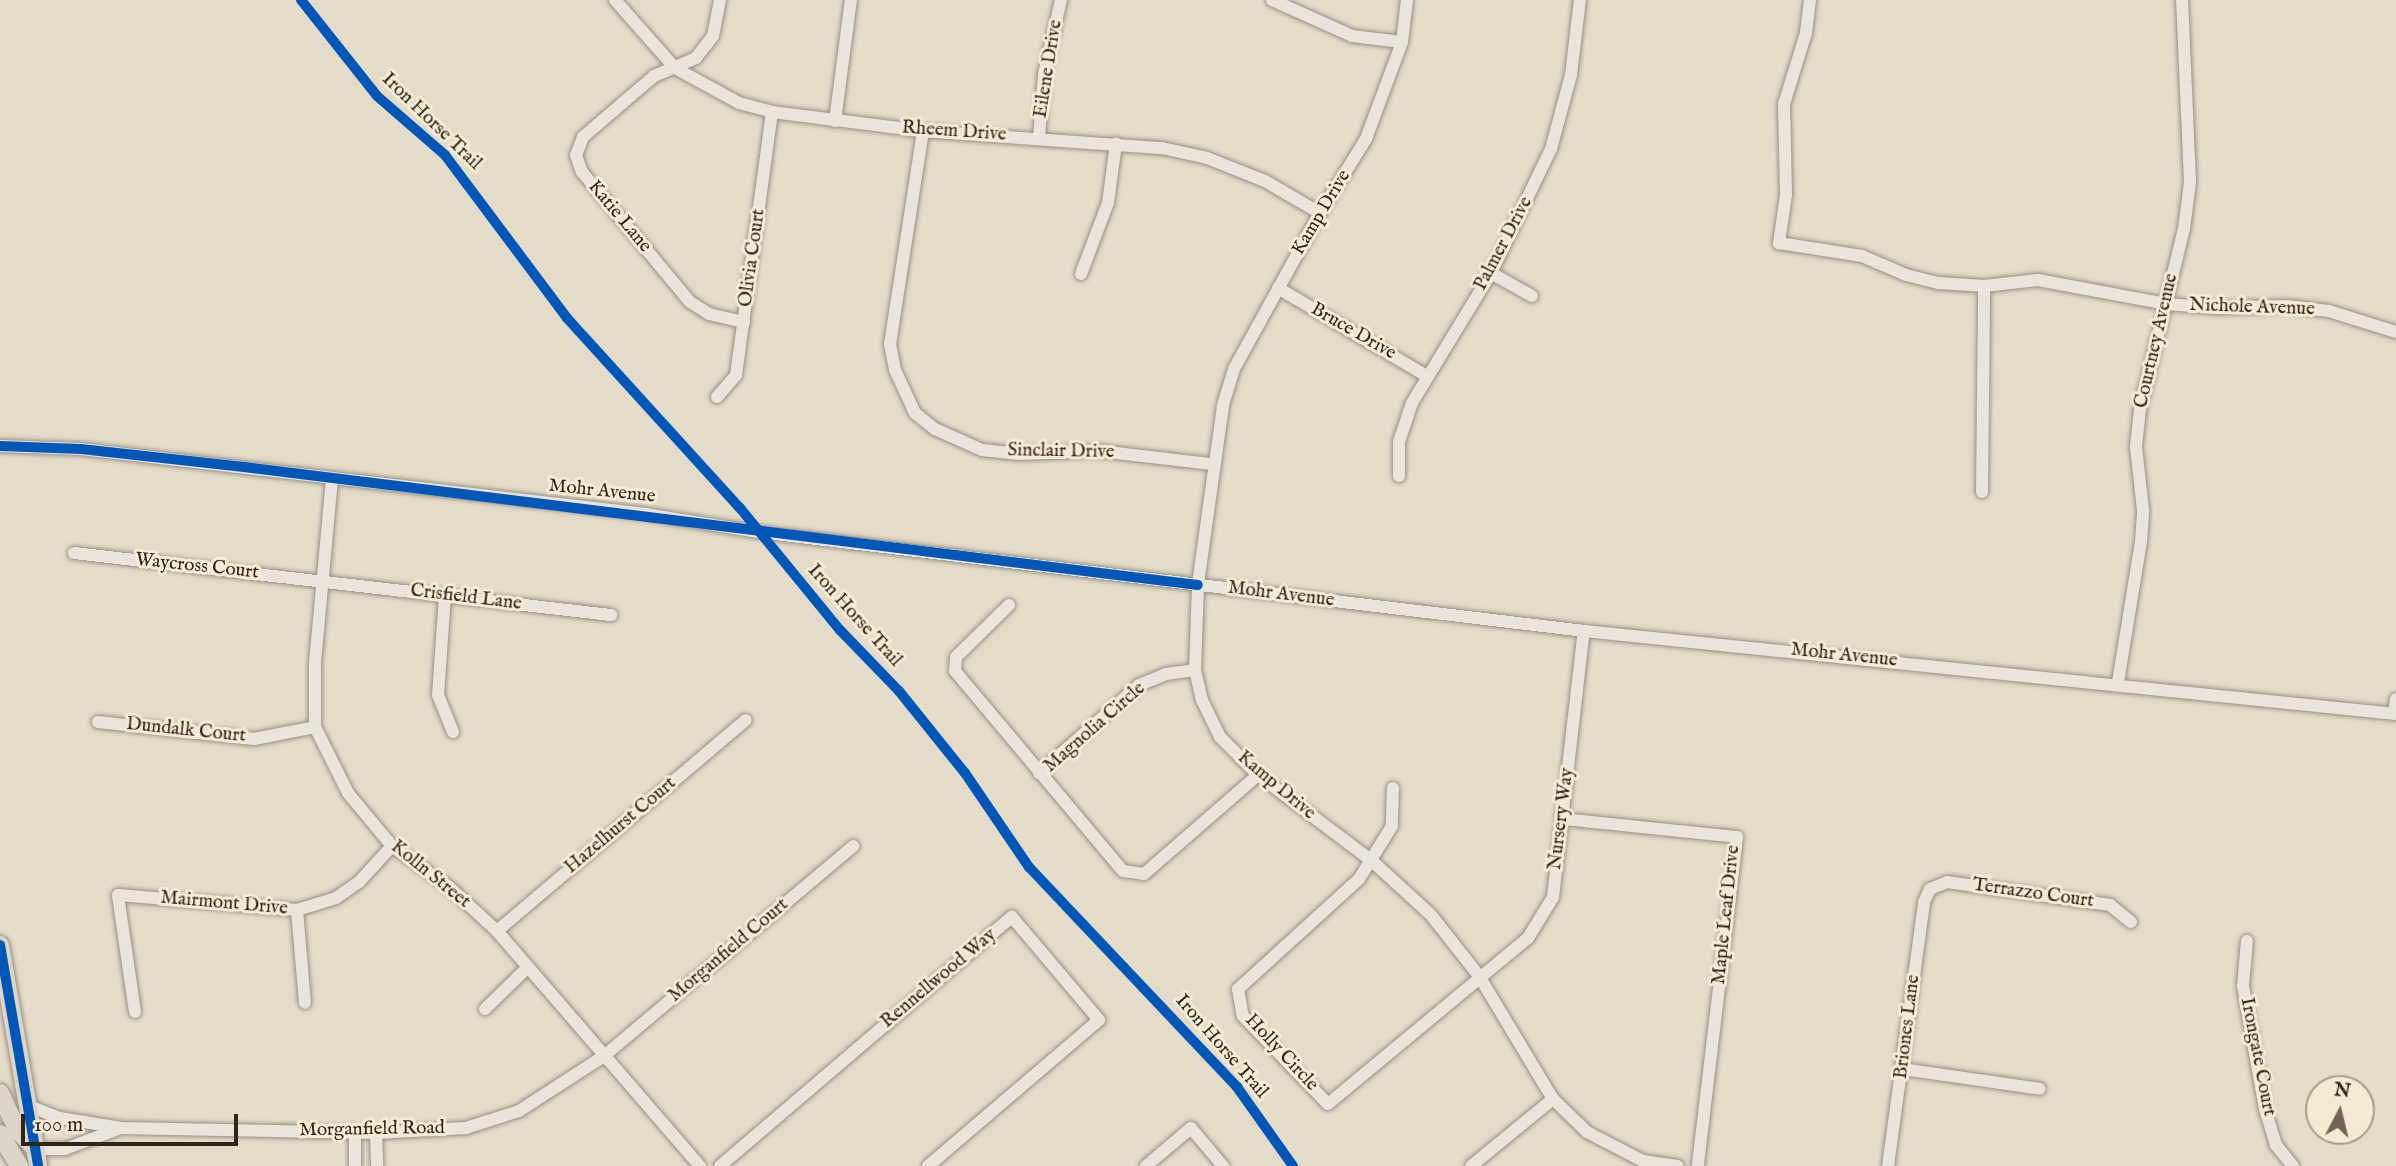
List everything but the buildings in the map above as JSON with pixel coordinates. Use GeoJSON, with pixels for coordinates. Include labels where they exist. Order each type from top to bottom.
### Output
{"type":"FeatureCollection","features":[{"type":"Feature","properties":{"kind":"main road"},"geometry":{"type":"LineString","coordinates":[[0,945],[37,1158]]}},
{"type":"Feature","properties":{"kind":"main road"},"geometry":{"type":"LineString","coordinates":[[0,1093],[18,1131],[37,1158]]}},
{"type":"Feature","properties":{"kind":"main road"},"geometry":{"type":"LineString","coordinates":[[0,1134],[19,1166]]}},
{"type":"Feature","properties":{"kind":"street","name":"Rheem Drive"},"geometry":{"type":"LineString","coordinates":[[615,0],[675,68],[739,103],[772,112],[835,121],[923,131],[1116,144],[1207,158],[1265,181],[1320,214]]}},
{"type":"Feature","properties":{"kind":"street","name":"Katie Lane"},"geometry":{"type":"LineString","coordinates":[[720,0],[713,36],[696,58],[654,76],[583,137],[576,155],[582,172],[690,302],[709,314],[744,322]]}},
{"type":"Feature","properties":{"kind":"street"},"geometry":{"type":"LineString","coordinates":[[835,121],[851,0]]}},
{"type":"Feature","properties":{"kind":"street","name":"Eilene Drive"},"geometry":{"type":"LineString","coordinates":[[1039,138],[1044,74],[1061,0]]}},
{"type":"Feature","properties":{"kind":"street"},"geometry":{"type":"LineString","coordinates":[[1272,0],[1352,36],[1402,42]]}},
{"type":"Feature","properties":{"kind":"street","name":"Kamp Drive"},"geometry":{"type":"LineString","coordinates":[[1407,0],[1402,42],[1366,139],[1320,214],[1234,369],[1212,464],[1198,585],[1195,670],[1202,700],[1220,737],[1258,775],[1371,860],[1431,915],[1479,976],[1553,1099],[1587,1132],[1643,1161],[1678,1166]]}},
{"type":"Feature","properties":{"kind":"street","name":"Palmer Drive"},"geometry":{"type":"LineString","coordinates":[[1399,476],[1399,443],[1412,403],[1491,273],[1551,149],[1571,75],[1580,0]]}},
{"type":"Feature","properties":{"kind":"street","name":"Nichole Avenue"},"geometry":{"type":"LineString","coordinates":[[1810,0],[1806,33],[1784,104],[1786,195],[1779,243],[1862,256],[1939,283],[1984,286],[2038,280],[2166,304],[2298,307],[2329,311],[2396,332]]}},
{"type":"Feature","properties":{"kind":"street","name":"Courtney Avenue"},"geometry":{"type":"LineString","coordinates":[[2118,682],[2141,542],[2143,510],[2136,447],[2140,409],[2166,304],[2190,182],[2182,0]]}},
{"type":"Feature","properties":{"kind":"street","name":"Olivia Court"},"geometry":{"type":"LineString","coordinates":[[717,397],[736,375],[772,112]]}},
{"type":"Feature","properties":{"kind":"street","name":"Sinclair Drive"},"geometry":{"type":"LineString","coordinates":[[923,131],[890,344],[895,370],[915,413],[935,429],[982,450],[1018,454],[1099,451],[1212,464]]}},
{"type":"Feature","properties":{"kind":"street"},"geometry":{"type":"LineString","coordinates":[[1081,274],[1108,204],[1116,144]]}},
{"type":"Feature","properties":{"kind":"street"},"geometry":{"type":"LineString","coordinates":[[1491,273],[1531,296]]}},
{"type":"Feature","properties":{"kind":"street"},"geometry":{"type":"LineString","coordinates":[[1982,492],[1984,286]]}},
{"type":"Feature","properties":{"kind":"street","name":"Bruce Drive"},"geometry":{"type":"LineString","coordinates":[[1278,288],[1427,376]]}},
{"type":"Feature","properties":{"kind":"street","name":"Mohr Avenue"},"geometry":{"type":"LineString","coordinates":[[0,446],[81,449],[646,514],[758,532],[1584,631],[2118,682],[2395,713]]}},
{"type":"Feature","properties":{"kind":"street","name":"Kolln Street"},"geometry":{"type":"LineString","coordinates":[[332,479],[321,581],[315,727],[348,793],[392,846],[449,887],[496,931],[700,1166]]}},
{"type":"Feature","properties":{"kind":"street","name":"Waycross Court"},"geometry":{"type":"LineString","coordinates":[[74,553],[321,581]]}},
{"type":"Feature","properties":{"kind":"street","name":"Crisfield Lane"},"geometry":{"type":"LineString","coordinates":[[321,581],[611,615]]}},
{"type":"Feature","properties":{"kind":"street"},"geometry":{"type":"LineString","coordinates":[[445,595],[438,695],[453,732]]}},
{"type":"Feature","properties":{"kind":"street"},"geometry":{"type":"LineString","coordinates":[[1009,605],[956,657],[955,671],[1039,773]]}},
{"type":"Feature","properties":{"kind":"street","name":"Nursery Way"},"geometry":{"type":"LineString","coordinates":[[1479,976],[1528,938],[1553,897],[1584,631]]}},
{"type":"Feature","properties":{"kind":"street","name":"Magnolia Circle"},"geometry":{"type":"LineString","coordinates":[[1195,670],[1166,674],[1139,685],[1039,773],[1123,871],[1133,876],[1144,874],[1258,775]]}},
{"type":"Feature","properties":{"kind":"street"},"geometry":{"type":"LineString","coordinates":[[2395,713],[2396,699]]}},
{"type":"Feature","properties":{"kind":"street","name":"Hazelhurst Court"},"geometry":{"type":"LineString","coordinates":[[496,931],[746,720]]}},
{"type":"Feature","properties":{"kind":"street","name":"Dundalk Court"},"geometry":{"type":"LineString","coordinates":[[98,722],[254,739],[315,727]]}},
{"type":"Feature","properties":{"kind":"street"},"geometry":{"type":"LineString","coordinates":[[1371,860],[1392,826],[1393,788]]}},
{"type":"Feature","properties":{"kind":"street","name":"Maple Leaf Drive"},"geometry":{"type":"LineString","coordinates":[[1563,819],[1737,837],[1698,1166]]}},
{"type":"Feature","properties":{"kind":"street","name":"Mairmont Drive"},"geometry":{"type":"LineString","coordinates":[[135,1012],[118,895],[297,910],[336,898],[359,882],[392,846]]}},
{"type":"Feature","properties":{"kind":"street","name":"Morganfield Court"},"geometry":{"type":"LineString","coordinates":[[604,1056],[853,846]]}},
{"type":"Feature","properties":{"kind":"street","name":"Holly Circle"},"geometry":{"type":"LineString","coordinates":[[1371,860],[1359,879],[1238,989],[1243,1016],[1328,1104],[1479,976]]}},
{"type":"Feature","properties":{"kind":"street","name":"Terrazzo Court"},"geometry":{"type":"LineString","coordinates":[[1930,889],[1947,882],[2110,905],[2131,922]]}},
{"type":"Feature","properties":{"kind":"street","name":"Briones Lane"},"geometry":{"type":"LineString","coordinates":[[1888,1166],[1924,902],[1930,889]]}},
{"type":"Feature","properties":{"kind":"street"},"geometry":{"type":"LineString","coordinates":[[297,910],[305,1003]]}},
{"type":"Feature","properties":{"kind":"street","name":"Rennellwood Way"},"geometry":{"type":"LineString","coordinates":[[720,1166],[1012,917],[1099,1020],[928,1166]]}},
{"type":"Feature","properties":{"kind":"street","name":"Irongate Court"},"geometry":{"type":"LineString","coordinates":[[2247,941],[2244,986],[2265,1109],[2276,1145],[2293,1166]]}},
{"type":"Feature","properties":{"kind":"street"},"geometry":{"type":"LineString","coordinates":[[485,1009],[527,968]]}},
{"type":"Feature","properties":{"kind":"street","name":"Morganfield Road"},"geometry":{"type":"LineString","coordinates":[[27,1105],[57,1118],[121,1128],[376,1133],[466,1128],[519,1111],[604,1056]]}},
{"type":"Feature","properties":{"kind":"street"},"geometry":{"type":"LineString","coordinates":[[1902,1069],[2040,1089]]}},
{"type":"Feature","properties":{"kind":"street"},"geometry":{"type":"LineString","coordinates":[[1471,1166],[1553,1099]]}},
{"type":"Feature","properties":{"kind":"street","name":"Morganfield Road"},"geometry":{"type":"LineString","coordinates":[[37,1158],[121,1128]]}},
{"type":"Feature","properties":{"kind":"street"},"geometry":{"type":"LineString","coordinates":[[1146,1166],[1191,1128],[1223,1166]]}},
{"type":"Feature","properties":{"kind":"street"},"geometry":{"type":"LineString","coordinates":[[355,1133],[355,1166]]}},
{"type":"Feature","properties":{"kind":"street"},"geometry":{"type":"LineString","coordinates":[[376,1133],[377,1166]]}},
{"type":"Feature","properties":{"kind":"cycle path","name":"Iron Horse Trail"},"geometry":{"type":"LineString","coordinates":[[301,0],[377,96],[445,155],[567,318],[740,508],[840,630],[899,691],[965,773],[1029,867],[1237,1087],[1293,1166]]}},
{"type":"Feature","properties":{"kind":"cycle path"},"geometry":{"type":"LineString","coordinates":[[0,446],[81,449],[244,467],[1198,585]]}},
{"type":"Feature","properties":{"kind":"cycle path"},"geometry":{"type":"LineString","coordinates":[[0,945],[38,1166]]}}]}
